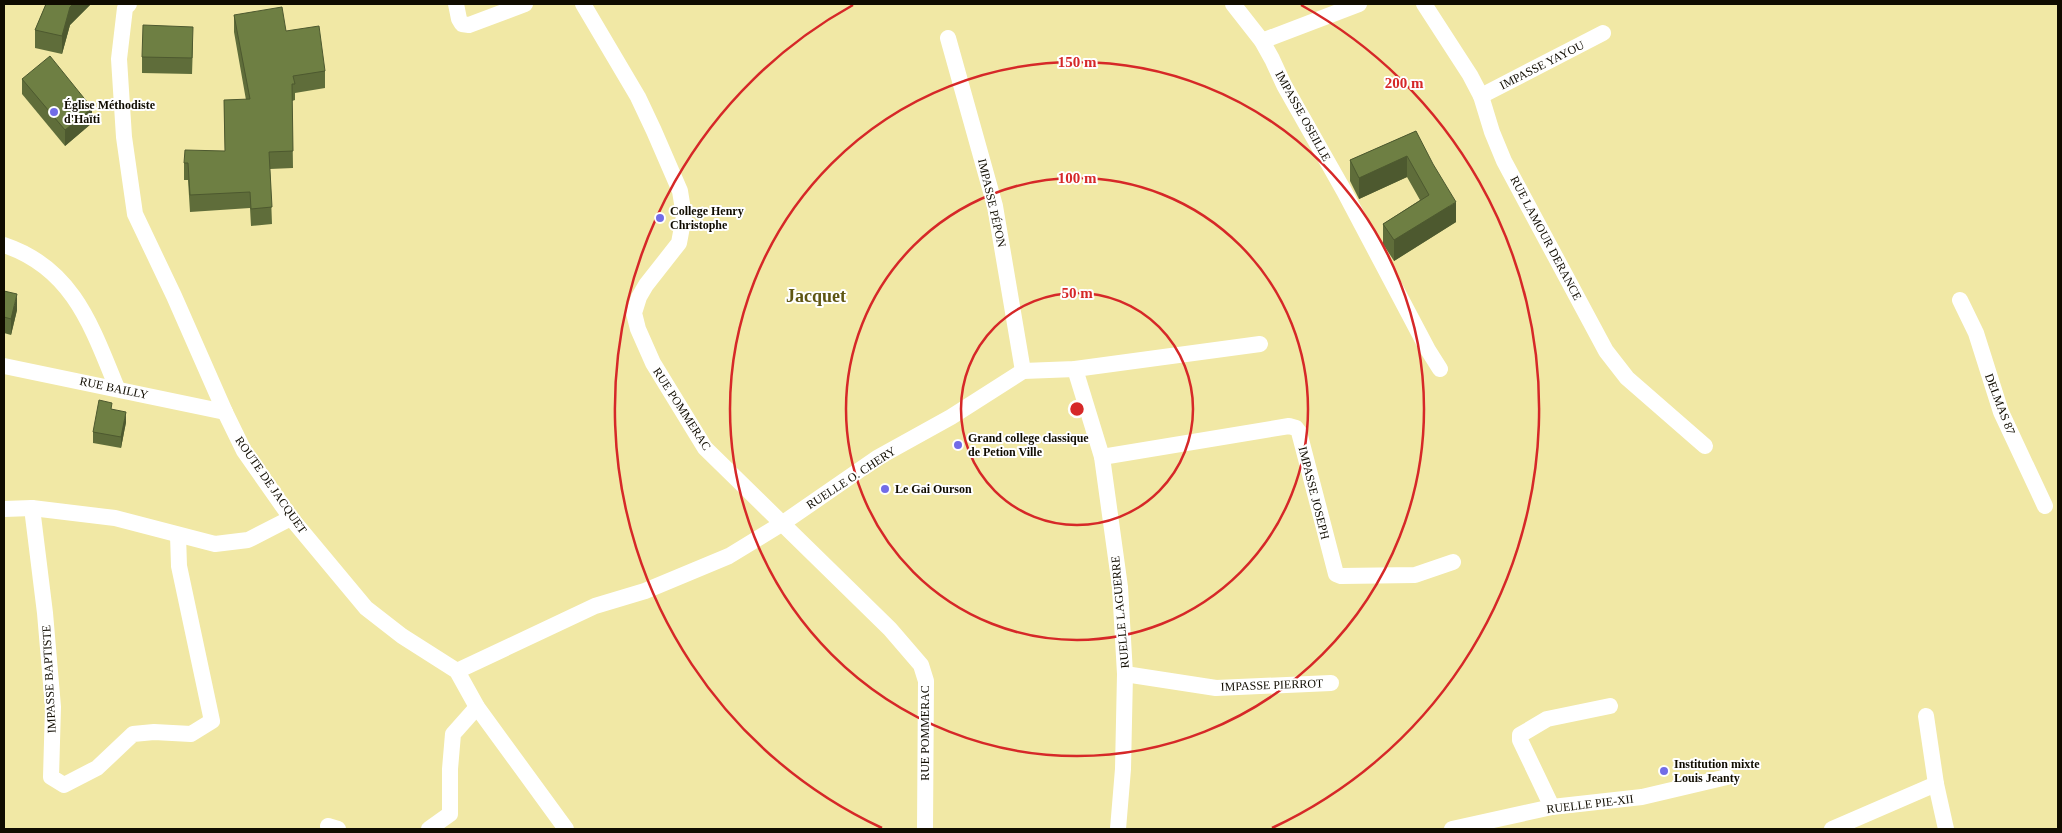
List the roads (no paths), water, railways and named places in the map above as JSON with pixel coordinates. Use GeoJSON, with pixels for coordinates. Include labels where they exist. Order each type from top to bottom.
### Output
{"type":"FeatureCollection","features":[{"type":"Feature","properties":{"kind":"street","name":"ROUTE DE JACQUET"},"geometry":{"type":"LineString","coordinates":[[129,4],[125,8],[120,59],[124,137],[135,214],[244,451],[291,518],[366,608],[402,636],[457,671],[478,707],[566,829]]}},
{"type":"Feature","properties":{"kind":"street"},"geometry":{"type":"LineString","coordinates":[[456,4],[462,24],[469,25],[525,4]]}},
{"type":"Feature","properties":{"kind":"street","name":"RUE POMMERAC"},"geometry":{"type":"LineString","coordinates":[[583,4],[638,97],[680,191],[684,216],[679,243],[639,297],[634,313],[638,329],[652,363],[705,448],[890,629],[921,665],[926,681],[925,829]]}},
{"type":"Feature","properties":{"kind":"street","name":"IMPASSE OSEILLE"},"geometry":{"type":"LineString","coordinates":[[1233,4],[1262,41],[1284,85],[1344,191],[1428,350],[1440,369]]}},
{"type":"Feature","properties":{"kind":"street","name":"RUE LAMOUR DERANCE"},"geometry":{"type":"LineString","coordinates":[[1424,4],[1470,75],[1481,96],[1492,132],[1504,160],[1606,352],[1627,378],[1705,446]]}},
{"type":"Feature","properties":{"kind":"street"},"geometry":{"type":"LineString","coordinates":[[1262,41],[1353,5]]}},
{"type":"Feature","properties":{"kind":"street","name":"IMPASSE YAYOU"},"geometry":{"type":"LineString","coordinates":[[1481,96],[1603,34]]}},
{"type":"Feature","properties":{"kind":"street","name":"IMPASSE PÉPON"},"geometry":{"type":"LineString","coordinates":[[948,38],[995,206],[1023,372]]}},
{"type":"Feature","properties":{"kind":"street"},"geometry":{"type":"LineString","coordinates":[[4,245],[19,250],[49,269],[76,299],[98,342],[118,388]]}},
{"type":"Feature","properties":{"kind":"street","name":"DELMAS 87"},"geometry":{"type":"LineString","coordinates":[[1960,300],[1976,334],[2001,412],[2046,506]]}},
{"type":"Feature","properties":{"kind":"street","name":"RUELLE O. CHERY"},"geometry":{"type":"LineString","coordinates":[[457,671],[595,606],[645,591],[729,556],[783,523],[877,458],[951,417],[1023,372],[1075,369],[1260,344]]}},
{"type":"Feature","properties":{"kind":"street","name":"RUE BAILLY"},"geometry":{"type":"LineString","coordinates":[[4,366],[118,388],[225,412]]}},
{"type":"Feature","properties":{"kind":"street","name":"RUELLE LAGUERRE"},"geometry":{"type":"LineString","coordinates":[[1075,369],[1102,457],[1120,587],[1125,674],[1123,769],[1118,829]]}},
{"type":"Feature","properties":{"kind":"street","name":"IMPASSE JOSEPH"},"geometry":{"type":"LineString","coordinates":[[1102,457],[1289,426],[1296,428],[1299,432],[1336,574],[1341,576],[1416,575],[1453,562]]}},
{"type":"Feature","properties":{"kind":"street"},"geometry":{"type":"LineString","coordinates":[[4,509],[32,508],[115,518],[215,544],[248,540],[291,518]]}},
{"type":"Feature","properties":{"kind":"street","name":"IMPASSE BAPTISTE"},"geometry":{"type":"LineString","coordinates":[[32,508],[45,613],[53,707],[52,777],[64,785],[97,768],[133,734],[154,732],[191,734],[212,721],[179,566],[178,534]]}},
{"type":"Feature","properties":{"kind":"street","name":"IMPASSE PIERROT"},"geometry":{"type":"LineString","coordinates":[[1125,674],[1216,688],[1331,683]]}},
{"type":"Feature","properties":{"kind":"street"},"geometry":{"type":"LineString","coordinates":[[1552,808],[1520,740],[1520,735],[1547,719],[1610,706]]}},
{"type":"Feature","properties":{"kind":"street"},"geometry":{"type":"LineString","coordinates":[[428,829],[450,814],[450,769],[453,734],[478,707]]}},
{"type":"Feature","properties":{"kind":"street"},"geometry":{"type":"LineString","coordinates":[[1926,716],[1936,784],[1946,829]]}},
{"type":"Feature","properties":{"kind":"street","name":"RUELLE PIE-XII"},"geometry":{"type":"LineString","coordinates":[[1452,829],[1552,808],[1642,797],[1727,777]]}},
{"type":"Feature","properties":{"kind":"street"},"geometry":{"type":"LineString","coordinates":[[1832,829],[1936,784]]}},
{"type":"Feature","properties":{"kind":"place","name":"Église Méthodiste d'Haïti"},"geometry":{"type":"Point","coordinates":[54,112]}},
{"type":"Feature","properties":{"kind":"place","name":"College Henry Christophe"},"geometry":{"type":"Point","coordinates":[660,218]}},
{"type":"Feature","properties":{"kind":"place","name":"Grand college classique de Petion Ville"},"geometry":{"type":"Point","coordinates":[958,445]}},
{"type":"Feature","properties":{"kind":"place","name":"Le Gai Ourson"},"geometry":{"type":"Point","coordinates":[885,489]}},
{"type":"Feature","properties":{"kind":"place","name":"Institution mixte Louis Jeanty"},"geometry":{"type":"Point","coordinates":[1664,771]}},
{"type":"Feature","properties":{"kind":"district","name":"Jacquet"},"geometry":{"type":"Point","coordinates":[816,296]}}]}
